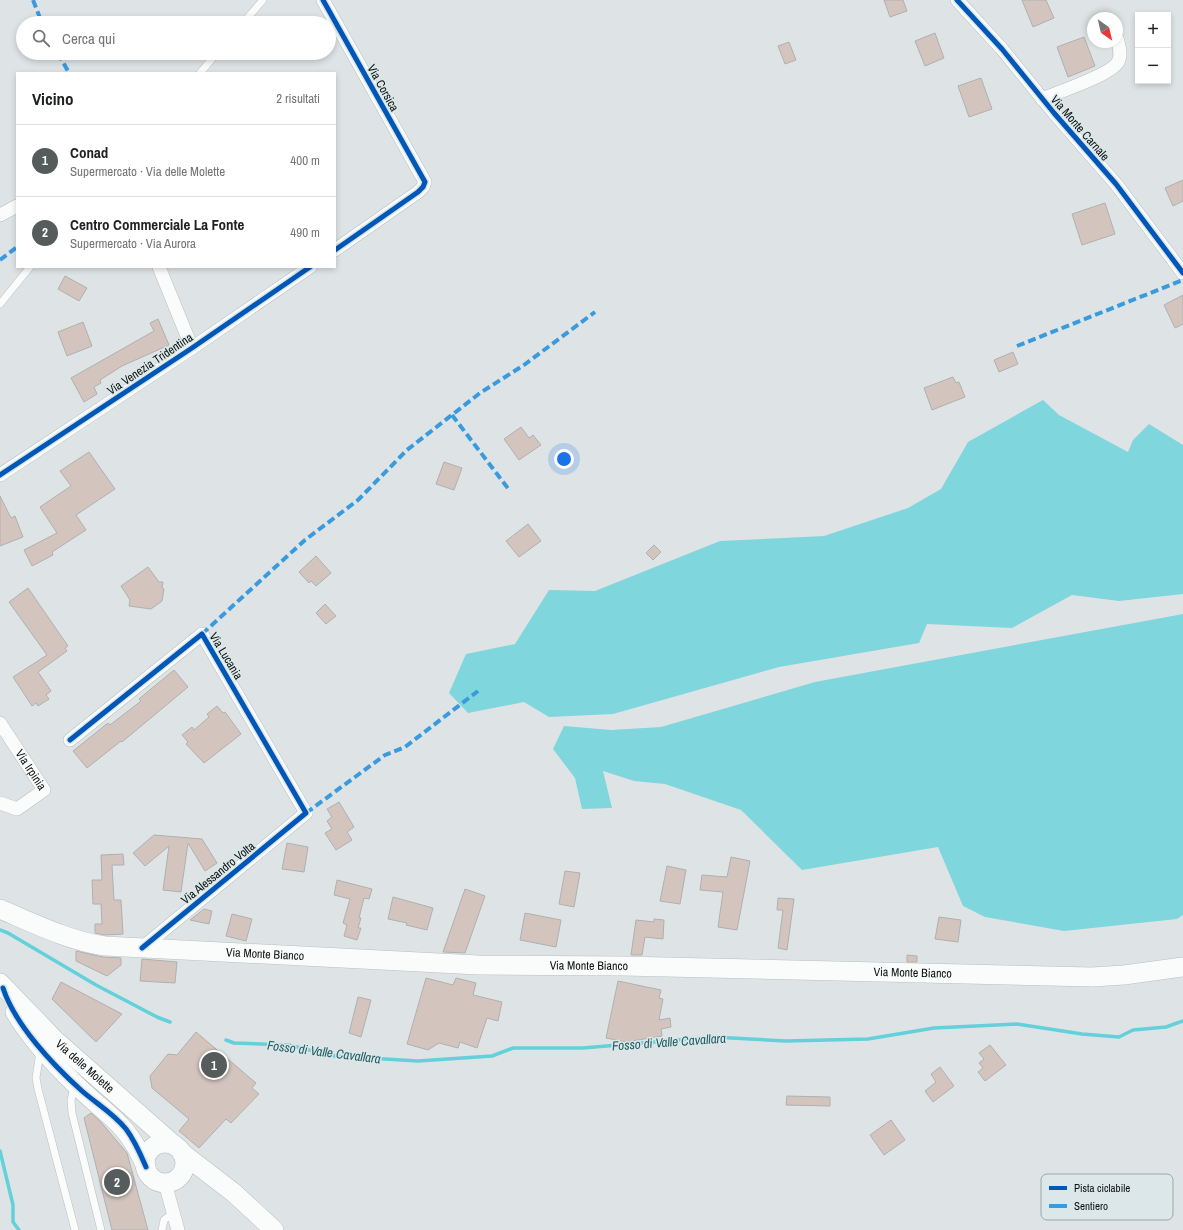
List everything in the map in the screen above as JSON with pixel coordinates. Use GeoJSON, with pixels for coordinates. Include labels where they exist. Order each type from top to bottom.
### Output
{"type":"FeatureCollection","features":[{"type":"Feature","properties":{"kind":"main road","name":"Via Monte Bianco"},"geometry":{"type":"LineString","coordinates":[[0,909],[83,941],[98,945],[478,965],[622,966],[1064,976],[1124,975],[1183,967]]}},
{"type":"Feature","properties":{"kind":"main road"},"geometry":{"type":"LineString","coordinates":[[2,985],[15,1014],[41,1047],[75,1084],[122,1125],[136,1145],[146,1167],[152,1178],[164,1183],[175,1180],[183,1172],[184,1159],[178,1149],[162,1144],[156,1146],[147,1155],[146,1167]]}},
{"type":"Feature","properties":{"kind":"main road","name":"Via delle Molette"},"geometry":{"type":"LineString","coordinates":[[2,985],[55,1040],[178,1149],[243,1200],[274,1230]]}},
{"type":"Feature","properties":{"kind":"main road"},"geometry":{"type":"LineString","coordinates":[[183,1172],[206,1171]]}},
{"type":"Feature","properties":{"kind":"street","name":"Via Corsica"},"geometry":{"type":"LineString","coordinates":[[323,0],[332,16]]}},
{"type":"Feature","properties":{"kind":"street","name":"Via Monte Carnale"},"geometry":{"type":"LineString","coordinates":[[957,0],[1002,49],[1116,184],[1183,273]]}},
{"type":"Feature","properties":{"kind":"street","name":"Via Corsica"},"geometry":{"type":"LineString","coordinates":[[336,24],[424,178],[424,185],[418,192],[336,249]]}},
{"type":"Feature","properties":{"kind":"street"},"geometry":{"type":"LineString","coordinates":[[1042,98],[1111,70],[1120,58],[1120,48]]}},
{"type":"Feature","properties":{"kind":"street"},"geometry":{"type":"LineString","coordinates":[[0,215],[16,207]]}},
{"type":"Feature","properties":{"kind":"street"},"geometry":{"type":"LineString","coordinates":[[159,268],[192,348]]}},
{"type":"Feature","properties":{"kind":"street","name":"Via Venezia Tridentina"},"geometry":{"type":"LineString","coordinates":[[0,475],[192,348],[309,268]]}},
{"type":"Feature","properties":{"kind":"street","name":"Via Lucania"},"geometry":{"type":"LineString","coordinates":[[70,740],[202,634],[306,813]]}},
{"type":"Feature","properties":{"kind":"street","name":"Via Irpinia"},"geometry":{"type":"LineString","coordinates":[[0,723],[44,790],[17,808],[0,803]]}},
{"type":"Feature","properties":{"kind":"street","name":"Via Alessandro Volta"},"geometry":{"type":"LineString","coordinates":[[142,948],[306,813]]}},
{"type":"Feature","properties":{"kind":"street"},"geometry":{"type":"LineString","coordinates":[[164,1183],[178,1230]]}},
{"type":"Feature","properties":{"kind":"lane"},"geometry":{"type":"LineString","coordinates":[[249,16],[263,0]]}},
{"type":"Feature","properties":{"kind":"lane"},"geometry":{"type":"LineString","coordinates":[[201,72],[211,60]]}},
{"type":"Feature","properties":{"kind":"lane"},"geometry":{"type":"LineString","coordinates":[[0,304],[29,268]]}},
{"type":"Feature","properties":{"kind":"lane"},"geometry":{"type":"LineString","coordinates":[[41,1047],[36,1078],[38,1090],[75,1230]]}},
{"type":"Feature","properties":{"kind":"lane"},"geometry":{"type":"LineString","coordinates":[[75,1084],[71,1101],[72,1113],[101,1230]]}},
{"type":"Feature","properties":{"kind":"lane"},"geometry":{"type":"LineString","coordinates":[[162,1230],[164,1220],[173,1213]]}},
{"type":"Feature","properties":{"kind":"shaded area"},"geometry":{"type":"Polygon","coordinates":[[[1043,400],[1059,415],[1128,452],[1133,440],[1149,424],[1183,445],[1183,594],[1119,601],[1072,595],[1012,628],[927,624],[919,643],[779,667],[613,714],[549,717],[524,702],[468,713],[449,693],[466,654],[515,644],[549,590],[595,591],[720,541],[824,536],[908,508],[941,489],[968,442],[1043,400]]]}},
{"type":"Feature","properties":{"kind":"shaded area"},"geometry":{"type":"Polygon","coordinates":[[[1183,614],[1183,915],[1177,919],[1064,931],[985,917],[963,906],[938,847],[802,870],[741,810],[665,784],[634,781],[603,771],[612,808],[582,809],[575,778],[553,749],[564,726],[611,730],[661,727],[815,682],[1183,614]]]}},
{"type":"Feature","properties":{"kind":"building"},"geometry":{"type":"Polygon","coordinates":[[[884,0],[903,0],[907,11],[890,17],[884,0]]]}},
{"type":"Feature","properties":{"kind":"building"},"geometry":{"type":"Polygon","coordinates":[[[1022,0],[1046,0],[1054,18],[1033,27],[1022,0]]]}},
{"type":"Feature","properties":{"kind":"building"},"geometry":{"type":"Polygon","coordinates":[[[935,33],[944,58],[925,66],[915,41],[935,33]]]}},
{"type":"Feature","properties":{"kind":"building"},"geometry":{"type":"Polygon","coordinates":[[[1084,37],[1095,66],[1068,77],[1057,47],[1084,37]]]}},
{"type":"Feature","properties":{"kind":"building"},"geometry":{"type":"Polygon","coordinates":[[[789,42],[796,60],[785,64],[778,46],[789,42]]]}},
{"type":"Feature","properties":{"kind":"building"},"geometry":{"type":"Polygon","coordinates":[[[981,78],[992,109],[969,117],[958,86],[981,78]]]}},
{"type":"Feature","properties":{"kind":"building"},"geometry":{"type":"Polygon","coordinates":[[[1183,180],[1183,201],[1173,206],[1165,188],[1183,180]]]}},
{"type":"Feature","properties":{"kind":"building"},"geometry":{"type":"Polygon","coordinates":[[[1105,203],[1115,234],[1082,245],[1072,214],[1105,203]]]}},
{"type":"Feature","properties":{"kind":"building"},"geometry":{"type":"Polygon","coordinates":[[[65,276],[87,288],[79,301],[58,289],[65,276]]]}},
{"type":"Feature","properties":{"kind":"building"},"geometry":{"type":"Polygon","coordinates":[[[1183,295],[1183,324],[1175,328],[1164,305],[1183,295]]]}},
{"type":"Feature","properties":{"kind":"building"},"geometry":{"type":"Polygon","coordinates":[[[158,319],[169,345],[122,366],[100,380],[101,383],[94,387],[97,394],[84,402],[71,378],[154,331],[150,323],[158,319]]]}},
{"type":"Feature","properties":{"kind":"building"},"geometry":{"type":"Polygon","coordinates":[[[83,322],[92,346],[67,356],[58,332],[83,322]]]}},
{"type":"Feature","properties":{"kind":"building"},"geometry":{"type":"Polygon","coordinates":[[[1013,352],[1018,364],[999,372],[994,360],[1013,352]]]}},
{"type":"Feature","properties":{"kind":"building"},"geometry":{"type":"Polygon","coordinates":[[[953,377],[956,383],[959,382],[965,397],[932,410],[924,388],[953,377]]]}},
{"type":"Feature","properties":{"kind":"building"},"geometry":{"type":"Polygon","coordinates":[[[521,427],[529,438],[533,435],[541,445],[519,460],[504,439],[521,427]]]}},
{"type":"Feature","properties":{"kind":"building"},"geometry":{"type":"Polygon","coordinates":[[[89,452],[115,489],[76,515],[86,530],[52,552],[53,555],[32,566],[24,550],[57,533],[40,507],[71,486],[60,471],[89,452]]]}},
{"type":"Feature","properties":{"kind":"building"},"geometry":{"type":"Polygon","coordinates":[[[444,462],[462,468],[454,490],[436,484],[444,462]]]}},
{"type":"Feature","properties":{"kind":"building"},"geometry":{"type":"Polygon","coordinates":[[[0,496],[11,518],[15,516],[23,537],[0,546],[0,496]]]}},
{"type":"Feature","properties":{"kind":"building"},"geometry":{"type":"Polygon","coordinates":[[[528,524],[541,541],[519,557],[506,541],[528,524]]]}},
{"type":"Feature","properties":{"kind":"building"},"geometry":{"type":"Polygon","coordinates":[[[654,545],[661,552],[653,560],[646,553],[654,545]]]}},
{"type":"Feature","properties":{"kind":"building"},"geometry":{"type":"Polygon","coordinates":[[[316,556],[331,573],[316,586],[311,581],[309,583],[299,572],[316,556]]]}},
{"type":"Feature","properties":{"kind":"building"},"geometry":{"type":"Polygon","coordinates":[[[148,567],[159,582],[163,582],[162,588],[164,589],[162,601],[151,609],[129,606],[130,600],[121,586],[148,567]]]}},
{"type":"Feature","properties":{"kind":"building"},"geometry":{"type":"Polygon","coordinates":[[[28,588],[68,646],[65,648],[67,651],[38,672],[51,691],[46,695],[49,699],[38,706],[36,703],[32,706],[13,677],[47,655],[9,602],[28,588]]]}},
{"type":"Feature","properties":{"kind":"building"},"geometry":{"type":"Polygon","coordinates":[[[325,604],[336,616],[326,624],[316,613],[325,604]]]}},
{"type":"Feature","properties":{"kind":"building"},"geometry":{"type":"Polygon","coordinates":[[[174,670],[188,687],[122,742],[121,741],[87,768],[73,751],[108,723],[110,725],[141,701],[139,699],[174,670]]]}},
{"type":"Feature","properties":{"kind":"building"},"geometry":{"type":"Polygon","coordinates":[[[217,706],[223,713],[225,712],[241,734],[204,763],[186,744],[188,742],[182,735],[192,727],[194,730],[209,717],[207,714],[217,706]]]}},
{"type":"Feature","properties":{"kind":"building"},"geometry":{"type":"Polygon","coordinates":[[[339,802],[354,827],[347,832],[352,840],[336,850],[325,833],[332,829],[327,821],[332,817],[327,809],[339,802]]]}},
{"type":"Feature","properties":{"kind":"building"},"geometry":{"type":"Polygon","coordinates":[[[154,835],[202,839],[217,863],[205,871],[188,843],[181,892],[163,890],[169,846],[145,866],[133,853],[154,835]]]}},
{"type":"Feature","properties":{"kind":"building"},"geometry":{"type":"Polygon","coordinates":[[[287,843],[308,847],[304,872],[282,869],[287,843]]]}},
{"type":"Feature","properties":{"kind":"building"},"geometry":{"type":"Polygon","coordinates":[[[123,854],[124,865],[112,865],[114,900],[121,900],[123,934],[105,935],[95,933],[95,924],[102,924],[101,904],[93,904],[92,880],[102,880],[101,855],[123,854]]]}},
{"type":"Feature","properties":{"kind":"building"},"geometry":{"type":"Polygon","coordinates":[[[731,857],[750,861],[737,930],[718,927],[723,892],[700,890],[702,875],[727,877],[731,857]]]}},
{"type":"Feature","properties":{"kind":"building"},"geometry":{"type":"Polygon","coordinates":[[[667,866],[686,870],[680,904],[660,901],[667,866]]]}},
{"type":"Feature","properties":{"kind":"building"},"geometry":{"type":"Polygon","coordinates":[[[565,871],[580,873],[574,907],[559,904],[565,871]]]}},
{"type":"Feature","properties":{"kind":"building"},"geometry":{"type":"Polygon","coordinates":[[[337,880],[372,889],[369,899],[364,898],[358,928],[361,928],[357,940],[344,936],[347,925],[343,923],[350,899],[334,895],[337,880]]]}},
{"type":"Feature","properties":{"kind":"building"},"geometry":{"type":"Polygon","coordinates":[[[465,889],[485,896],[465,953],[443,952],[465,889]]]}},
{"type":"Feature","properties":{"kind":"building"},"geometry":{"type":"Polygon","coordinates":[[[393,897],[433,908],[427,930],[406,925],[407,923],[388,919],[393,897]]]}},
{"type":"Feature","properties":{"kind":"building"},"geometry":{"type":"Polygon","coordinates":[[[778,898],[794,899],[787,950],[778,948],[783,910],[777,910],[778,898]]]}},
{"type":"Feature","properties":{"kind":"building"},"geometry":{"type":"Polygon","coordinates":[[[204,909],[212,911],[209,924],[190,920],[204,909]]]}},
{"type":"Feature","properties":{"kind":"building"},"geometry":{"type":"Polygon","coordinates":[[[525,913],[561,920],[556,947],[520,940],[525,913]]]}},
{"type":"Feature","properties":{"kind":"building"},"geometry":{"type":"Polygon","coordinates":[[[232,914],[252,919],[246,941],[226,936],[232,914]]]}},
{"type":"Feature","properties":{"kind":"building"},"geometry":{"type":"Polygon","coordinates":[[[939,917],[961,920],[958,942],[935,939],[939,917]]]}},
{"type":"Feature","properties":{"kind":"building"},"geometry":{"type":"Polygon","coordinates":[[[654,919],[664,920],[663,939],[645,937],[642,955],[631,955],[636,920],[654,922],[654,919]]]}},
{"type":"Feature","properties":{"kind":"building"},"geometry":{"type":"Polygon","coordinates":[[[76,951],[103,957],[121,958],[121,965],[107,976],[76,961],[76,951]]]}},
{"type":"Feature","properties":{"kind":"building"},"geometry":{"type":"Polygon","coordinates":[[[907,955],[917,956],[917,962],[907,962],[907,955]]]}},
{"type":"Feature","properties":{"kind":"building"},"geometry":{"type":"Polygon","coordinates":[[[142,959],[177,962],[175,983],[140,981],[142,959]]]}},
{"type":"Feature","properties":{"kind":"building"},"geometry":{"type":"Polygon","coordinates":[[[426,978],[453,985],[456,978],[476,983],[473,995],[502,1002],[498,1021],[487,1018],[477,1048],[460,1042],[458,1048],[439,1043],[428,1050],[407,1044],[426,978]]]}},
{"type":"Feature","properties":{"kind":"building"},"geometry":{"type":"Polygon","coordinates":[[[618,981],[661,990],[659,998],[663,999],[659,1020],[670,1018],[671,1027],[661,1029],[662,1036],[626,1042],[606,1038],[618,981]]]}},
{"type":"Feature","properties":{"kind":"building"},"geometry":{"type":"Polygon","coordinates":[[[61,982],[122,1014],[96,1042],[52,999],[61,982]]]}},
{"type":"Feature","properties":{"kind":"building"},"geometry":{"type":"Polygon","coordinates":[[[358,997],[371,1000],[361,1037],[349,1033],[358,997]]]}},
{"type":"Feature","properties":{"kind":"building"},"geometry":{"type":"Polygon","coordinates":[[[196,1032],[256,1083],[252,1088],[259,1094],[231,1123],[226,1119],[199,1148],[179,1131],[189,1119],[152,1088],[150,1076],[168,1054],[177,1055],[196,1032]]]}},
{"type":"Feature","properties":{"kind":"building"},"geometry":{"type":"Polygon","coordinates":[[[990,1045],[1006,1065],[985,1081],[978,1072],[983,1068],[979,1063],[984,1059],[979,1053],[990,1045]]]}},
{"type":"Feature","properties":{"kind":"building"},"geometry":{"type":"Polygon","coordinates":[[[940,1067],[954,1086],[933,1102],[925,1091],[936,1082],[931,1074],[940,1067]]]}},
{"type":"Feature","properties":{"kind":"building"},"geometry":{"type":"Polygon","coordinates":[[[787,1096],[830,1097],[830,1106],[786,1105],[787,1096]]]}},
{"type":"Feature","properties":{"kind":"building"},"geometry":{"type":"Polygon","coordinates":[[[91,1113],[100,1121],[127,1153],[148,1230],[112,1230],[84,1118],[91,1113]]]}},
{"type":"Feature","properties":{"kind":"building"},"geometry":{"type":"Polygon","coordinates":[[[891,1120],[905,1140],[884,1155],[870,1135],[891,1120]]]}},
{"type":"Feature","properties":{"kind":"waterway","name":"Fosso di Valle Cavallara"},"geometry":{"type":"LineString","coordinates":[[0,930],[8,933],[96,985],[157,1017],[170,1022]]}},
{"type":"Feature","properties":{"kind":"waterway","name":"Fosso di Valle Cavallara"},"geometry":{"type":"LineString","coordinates":[[226,1040],[234,1043],[288,1045],[335,1056],[418,1061],[492,1056],[513,1048],[583,1048],[713,1037],[786,1041],[868,1039],[934,1028],[1017,1024],[1082,1034],[1119,1037],[1133,1030],[1166,1027],[1183,1021]]}},
{"type":"Feature","properties":{"kind":"waterway"},"geometry":{"type":"LineString","coordinates":[[0,1151],[13,1205],[13,1222],[19,1230]]}},
{"type":"Feature","properties":{"kind":"marked path"},"geometry":{"type":"LineString","coordinates":[[33,0],[39,16]]}},
{"type":"Feature","properties":{"kind":"marked path"},"geometry":{"type":"LineString","coordinates":[[62,60],[68,72]]}},
{"type":"Feature","properties":{"kind":"marked path"},"geometry":{"type":"LineString","coordinates":[[0,260],[16,248]]}},
{"type":"Feature","properties":{"kind":"marked path"},"geometry":{"type":"LineString","coordinates":[[1017,346],[1183,280]]}},
{"type":"Feature","properties":{"kind":"marked path"},"geometry":{"type":"LineString","coordinates":[[202,634],[305,540],[358,500],[407,450],[480,393],[524,365],[595,312]]}},
{"type":"Feature","properties":{"kind":"marked path"},"geometry":{"type":"LineString","coordinates":[[452,415],[510,491]]}},
{"type":"Feature","properties":{"kind":"marked path"},"geometry":{"type":"LineString","coordinates":[[306,813],[385,755],[405,747],[478,691]]}},
{"type":"Feature","properties":{"kind":"cycle path"},"geometry":{"type":"LineString","coordinates":[[323,0],[332,16]]}},
{"type":"Feature","properties":{"kind":"cycle path"},"geometry":{"type":"LineString","coordinates":[[957,0],[1002,49],[1054,113],[1116,184],[1183,273]]}},
{"type":"Feature","properties":{"kind":"cycle path"},"geometry":{"type":"LineString","coordinates":[[336,23],[425,182],[423,187],[418,192],[336,249]]}},
{"type":"Feature","properties":{"kind":"cycle path"},"geometry":{"type":"LineString","coordinates":[[0,475],[192,348],[309,268]]}},
{"type":"Feature","properties":{"kind":"cycle path"},"geometry":{"type":"LineString","coordinates":[[70,740],[202,634],[306,813],[142,948]]}},
{"type":"Feature","properties":{"kind":"cycle path"},"geometry":{"type":"LineString","coordinates":[[3,988],[16,1016],[36,1044],[71,1081],[111,1114],[126,1129],[135,1143],[146,1167]]}},
{"type":"Feature","properties":{"kind":"place","name":"Conad"},"geometry":{"type":"Point","coordinates":[214,1065]}},
{"type":"Feature","properties":{"kind":"place","name":"Centro Commerciale La Fonte"},"geometry":{"type":"Point","coordinates":[117,1182]}}]}
